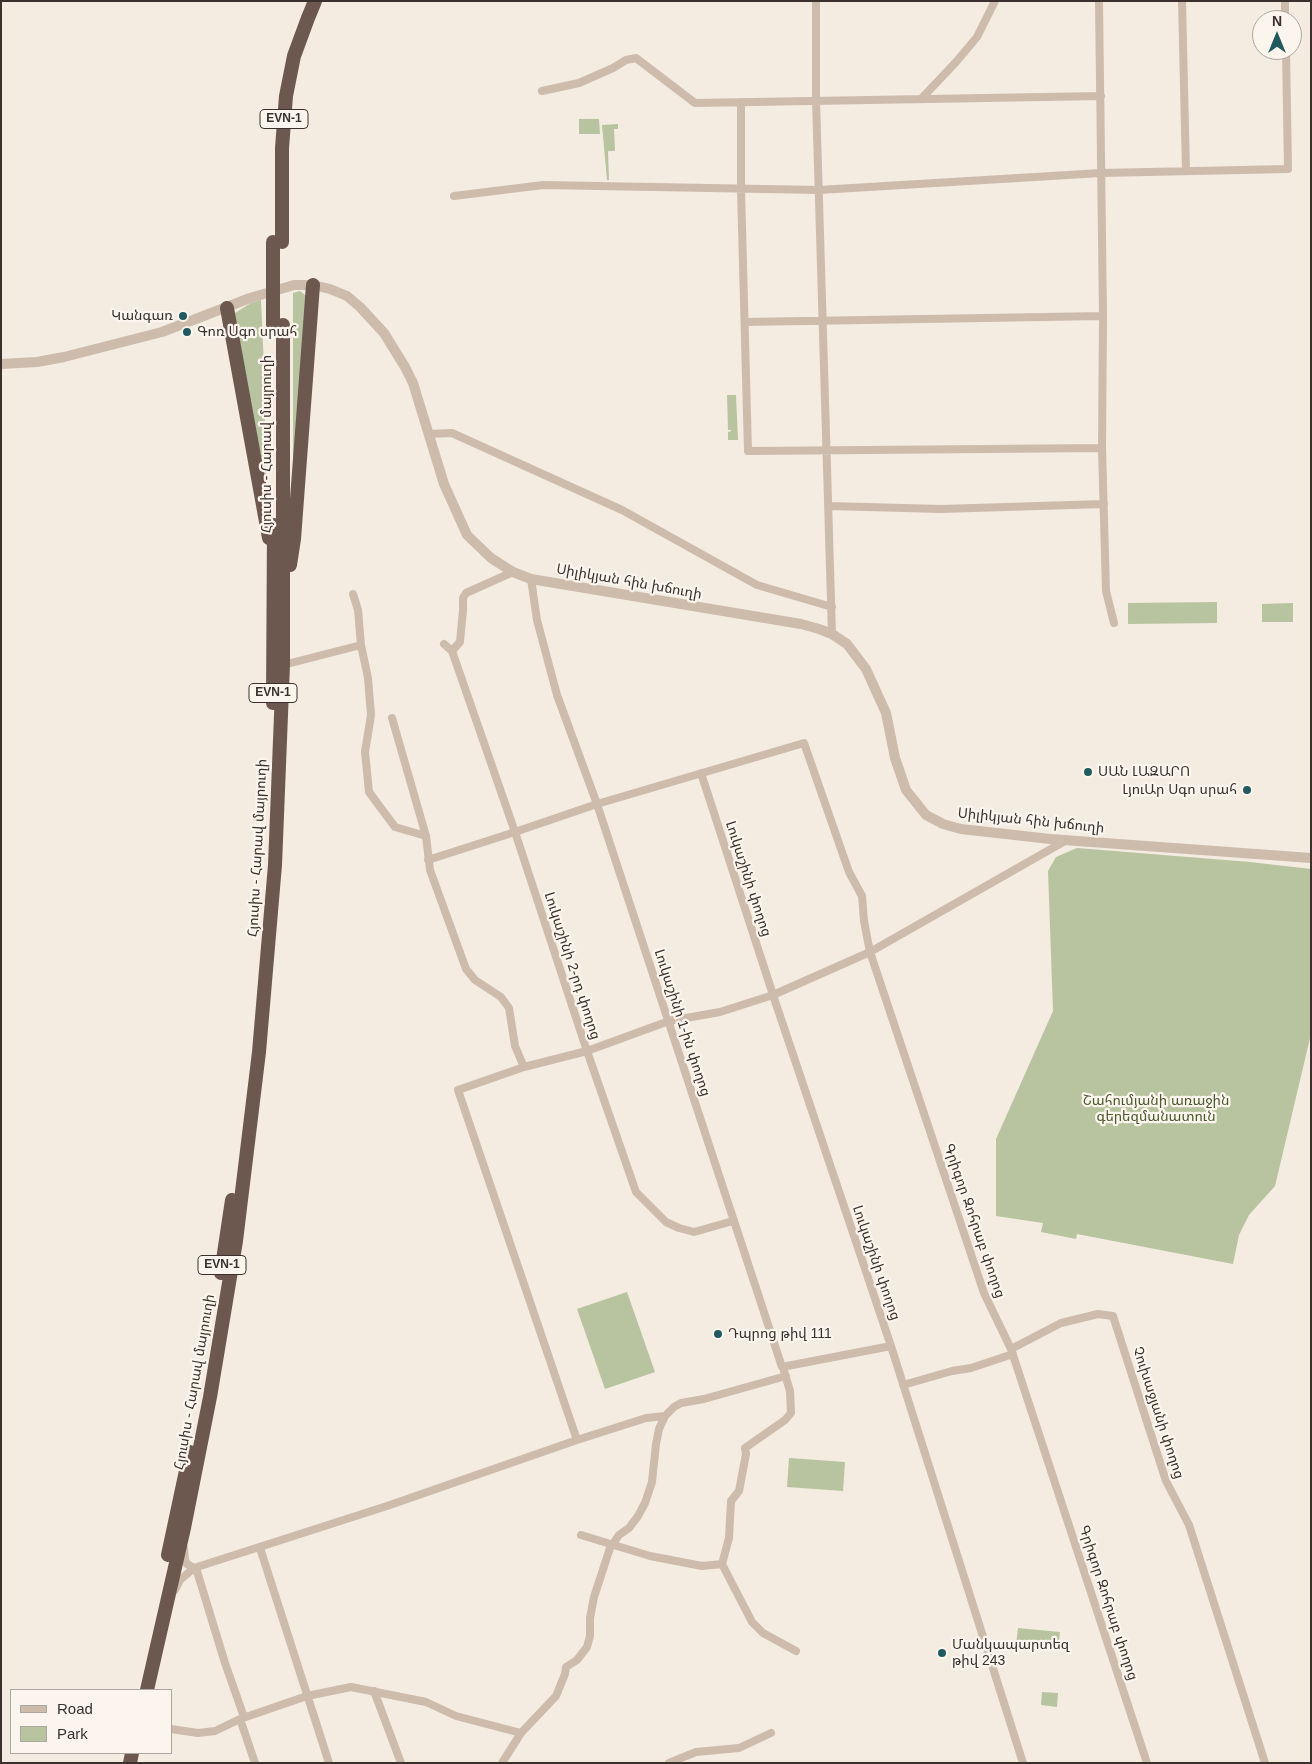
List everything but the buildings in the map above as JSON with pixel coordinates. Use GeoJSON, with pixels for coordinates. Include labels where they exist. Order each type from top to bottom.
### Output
{"type":"FeatureCollection","features":[{"type":"Feature","properties":{"kind":"highway","name":"Հյուսիս - Հարավ մայրուղի"},"geometry":{"type":"LineString","coordinates":[[278,227],[273,148],[277,94],[289,42],[306,1]]}},
{"type":"Feature","properties":{"kind":"highway","name":"Հյուսիս - Հարավ մայրուղի"},"geometry":{"type":"LineString","coordinates":[[138,1689],[170,1548],[202,1390],[218,1298],[244,1111],[257,978],[266,852],[272,715],[278,227],[282,148],[286,96],[294,56],[315,1]]}},
{"type":"Feature","properties":{"kind":"highway"},"geometry":{"type":"LineString","coordinates":[[284,582],[292,561],[313,285]]}},
{"type":"Feature","properties":{"kind":"highway"},"geometry":{"type":"LineString","coordinates":[[226,308],[238,361],[267,531],[274,551]]}},
{"type":"Feature","properties":{"kind":"highway","name":"Հյուսիս - Հարավ մայրուղի"},"geometry":{"type":"LineString","coordinates":[[147,1689],[184,1528],[224,1318],[238,1224],[259,1052],[275,865],[283,665],[284,582],[278,325]]}},
{"type":"Feature","properties":{"kind":"street"},"geometry":{"type":"LineString","coordinates":[[816,1],[816,100],[822,321],[828,449],[832,634]]}},
{"type":"Feature","properties":{"kind":"street"},"geometry":{"type":"LineString","coordinates":[[922,98],[977,37],[995,1]]}},
{"type":"Feature","properties":{"kind":"street"},"geometry":{"type":"LineString","coordinates":[[1099,1],[1103,316],[1102,448],[1106,590],[1114,623]]}},
{"type":"Feature","properties":{"kind":"street"},"geometry":{"type":"LineString","coordinates":[[1182,1],[1186,171]]}},
{"type":"Feature","properties":{"kind":"street"},"geometry":{"type":"LineString","coordinates":[[542,91],[579,83],[626,60],[636,58],[695,103],[1101,96]]}},
{"type":"Feature","properties":{"kind":"street"},"geometry":{"type":"LineString","coordinates":[[454,196],[543,185],[819,190],[1101,173],[1288,169],[1286,60]]}},
{"type":"Feature","properties":{"kind":"street"},"geometry":{"type":"LineString","coordinates":[[741,102],[741,190],[748,451],[1102,448]]}},
{"type":"Feature","properties":{"kind":"street","name":"Սիլիկյան հին խճուղի"},"geometry":{"type":"LineString","coordinates":[[1,364],[37,362],[162,332],[264,293],[294,285],[313,285],[330,289],[347,296],[360,307],[384,333],[405,367],[413,383],[444,484],[467,535],[491,558],[513,572],[530,579],[801,624],[832,634],[848,644],[866,669],[886,713],[895,758],[906,790],[926,815],[943,824],[961,829],[1067,840],[1311,858]]}},
{"type":"Feature","properties":{"kind":"street"},"geometry":{"type":"LineString","coordinates":[[745,322],[1103,316]]}},
{"type":"Feature","properties":{"kind":"street"},"geometry":{"type":"LineString","coordinates":[[428,434],[452,433],[622,510],[757,585],[832,606]]}},
{"type":"Feature","properties":{"kind":"street"},"geometry":{"type":"LineString","coordinates":[[829,506],[941,509],[1104,504]]}},
{"type":"Feature","properties":{"kind":"street"},"geometry":{"type":"LineString","coordinates":[[452,651],[460,642],[464,610],[463,598],[466,593],[513,572]]}},
{"type":"Feature","properties":{"kind":"street","name":"Լուկաշինի 1-ին փողոց"},"geometry":{"type":"LineString","coordinates":[[530,579],[537,620],[557,695],[597,804],[790,1391],[791,1413],[785,1420],[745,1448],[746,1454],[739,1491],[730,1501],[729,1538],[722,1564]]}},
{"type":"Feature","properties":{"kind":"street"},"geometry":{"type":"LineString","coordinates":[[353,594],[358,610],[361,646],[368,678],[371,715],[365,752],[369,792],[395,827],[426,836]]}},
{"type":"Feature","properties":{"kind":"street","name":"Լուկաշինի 2-րդ փողոց"},"geometry":{"type":"LineString","coordinates":[[444,644],[452,651],[636,1192],[666,1222],[679,1228],[694,1232],[733,1221]]}},
{"type":"Feature","properties":{"kind":"street"},"geometry":{"type":"LineString","coordinates":[[283,665],[361,646]]}},
{"type":"Feature","properties":{"kind":"street"},"geometry":{"type":"LineString","coordinates":[[392,718],[426,836],[428,860],[466,969],[475,980],[502,998],[509,1008],[515,1046],[524,1067]]}},
{"type":"Feature","properties":{"kind":"street","name":"Գրիգոր Զոհրաբ փողոց"},"geometry":{"type":"LineString","coordinates":[[701,773],[804,743],[848,872],[862,896],[864,921],[870,952],[984,1293],[1012,1351],[1147,1763]]}},
{"type":"Feature","properties":{"kind":"street"},"geometry":{"type":"LineString","coordinates":[[428,860],[597,804],[701,773]]}},
{"type":"Feature","properties":{"kind":"street","name":"Լուկաշինի փողոց"},"geometry":{"type":"LineString","coordinates":[[701,773],[773,995],[891,1346],[1023,1763]]}},
{"type":"Feature","properties":{"kind":"street"},"geometry":{"type":"LineString","coordinates":[[577,1440],[458,1090],[524,1067],[587,1051],[669,1021],[720,1012],[773,995],[870,952],[1067,840]]}},
{"type":"Feature","properties":{"kind":"street","name":"Չուխաջյանի փողոց"},"geometry":{"type":"LineString","coordinates":[[903,1385],[952,1371],[972,1368],[1012,1351],[1061,1323],[1098,1314],[1113,1316],[1166,1480],[1190,1525],[1265,1763]]}},
{"type":"Feature","properties":{"kind":"street"},"geometry":{"type":"LineString","coordinates":[[782,1367],[891,1346]]}},
{"type":"Feature","properties":{"kind":"street"},"geometry":{"type":"LineString","coordinates":[[502,1763],[520,1733],[556,1696],[566,1667],[578,1660],[587,1647],[594,1597],[612,1545],[619,1535],[629,1528],[645,1503],[652,1482],[656,1444],[665,1416],[681,1403],[704,1399],[786,1376]]}},
{"type":"Feature","properties":{"kind":"street"},"geometry":{"type":"LineString","coordinates":[[166,1610],[180,1580],[195,1568],[260,1548],[577,1440],[646,1418],[665,1416]]}},
{"type":"Feature","properties":{"kind":"street"},"geometry":{"type":"LineString","coordinates":[[184,1528],[184,1560],[195,1568],[255,1763]]}},
{"type":"Feature","properties":{"kind":"street"},"geometry":{"type":"LineString","coordinates":[[582,1535],[650,1556],[702,1566],[722,1564],[752,1622],[763,1633],[796,1651]]}},
{"type":"Feature","properties":{"kind":"street"},"geometry":{"type":"LineString","coordinates":[[260,1548],[329,1763]]}},
{"type":"Feature","properties":{"kind":"street"},"geometry":{"type":"LineString","coordinates":[[172,1729],[198,1733],[215,1731],[242,1718],[307,1696],[351,1687],[426,1702],[456,1716],[520,1733]]}},
{"type":"Feature","properties":{"kind":"street"},"geometry":{"type":"LineString","coordinates":[[374,1691],[400,1763]]}},
{"type":"Feature","properties":{"kind":"street"},"geometry":{"type":"LineString","coordinates":[[669,1763],[696,1752],[739,1748],[771,1733]]}},
{"type":"Feature","properties":{"kind":"green space"},"geometry":{"type":"Polygon","coordinates":[[[579,119],[599,119],[600,134],[579,134],[579,119]]]}},
{"type":"Feature","properties":{"kind":"green space"},"geometry":{"type":"Polygon","coordinates":[[[618,124],[618,129],[614,129],[615,151],[608,151],[609,180],[607,180],[602,125],[618,124]]]}},
{"type":"Feature","properties":{"kind":"green space"},"geometry":{"type":"Polygon","coordinates":[[[300,291],[308,297],[293,509],[293,293],[300,291]]]}},
{"type":"Feature","properties":{"kind":"green space"},"geometry":{"type":"Polygon","coordinates":[[[261,300],[266,498],[235,313],[251,303],[261,300]]]}},
{"type":"Feature","properties":{"kind":"green space"},"geometry":{"type":"Polygon","coordinates":[[[727,395],[736,395],[738,440],[728,440],[728,432],[731,430],[728,430],[727,395]]]}},
{"type":"Feature","properties":{"kind":"green space"},"geometry":{"type":"Polygon","coordinates":[[[1217,602],[1217,623],[1128,624],[1128,603],[1217,602]]]}},
{"type":"Feature","properties":{"kind":"green space"},"geometry":{"type":"Polygon","coordinates":[[[1293,603],[1293,622],[1262,622],[1262,604],[1293,603]]]}},
{"type":"Feature","properties":{"kind":"green space","name":"Շահումյանի առաջին գերեզմանատուն"},"geometry":{"type":"Polygon","coordinates":[[[1077,848],[1250,862],[1311,869],[1311,1034],[1275,1186],[1249,1215],[1239,1235],[1233,1264],[1077,1234],[1076,1239],[1041,1232],[1043,1223],[996,1216],[996,1139],[1053,1011],[1048,871],[1056,857],[1077,848]]]}},
{"type":"Feature","properties":{"kind":"green space"},"geometry":{"type":"Polygon","coordinates":[[[627,1292],[655,1372],[605,1389],[577,1309],[627,1292]]]}},
{"type":"Feature","properties":{"kind":"green space"},"geometry":{"type":"Polygon","coordinates":[[[789,1458],[845,1462],[843,1491],[787,1487],[789,1458]]]}},
{"type":"Feature","properties":{"kind":"green space"},"geometry":{"type":"Polygon","coordinates":[[[1018,1628],[1060,1632],[1058,1649],[1016,1645],[1018,1628]]]}},
{"type":"Feature","properties":{"kind":"green space"},"geometry":{"type":"Polygon","coordinates":[[[1042,1692],[1058,1693],[1057,1707],[1041,1705],[1042,1692]]]}},
{"type":"Feature","properties":{"kind":"place","name":"Կանգառ"},"geometry":{"type":"Point","coordinates":[183,316]}},
{"type":"Feature","properties":{"kind":"place","name":"Գոռ Սգո սրահ"},"geometry":{"type":"Point","coordinates":[187,332]}},
{"type":"Feature","properties":{"kind":"place","name":"ՍԱՆ ԼԱԶԱՐՈ"},"geometry":{"type":"Point","coordinates":[1088,772]}},
{"type":"Feature","properties":{"kind":"place","name":"ԼյուԱր Սգո սրահ"},"geometry":{"type":"Point","coordinates":[1247,790]}},
{"type":"Feature","properties":{"kind":"place","name":"Դպրոց թիվ 111"},"geometry":{"type":"Point","coordinates":[718,1334]}},
{"type":"Feature","properties":{"kind":"place","name":"Մանկապարտեզ թիվ 243"},"geometry":{"type":"Point","coordinates":[942,1653]}}]}
